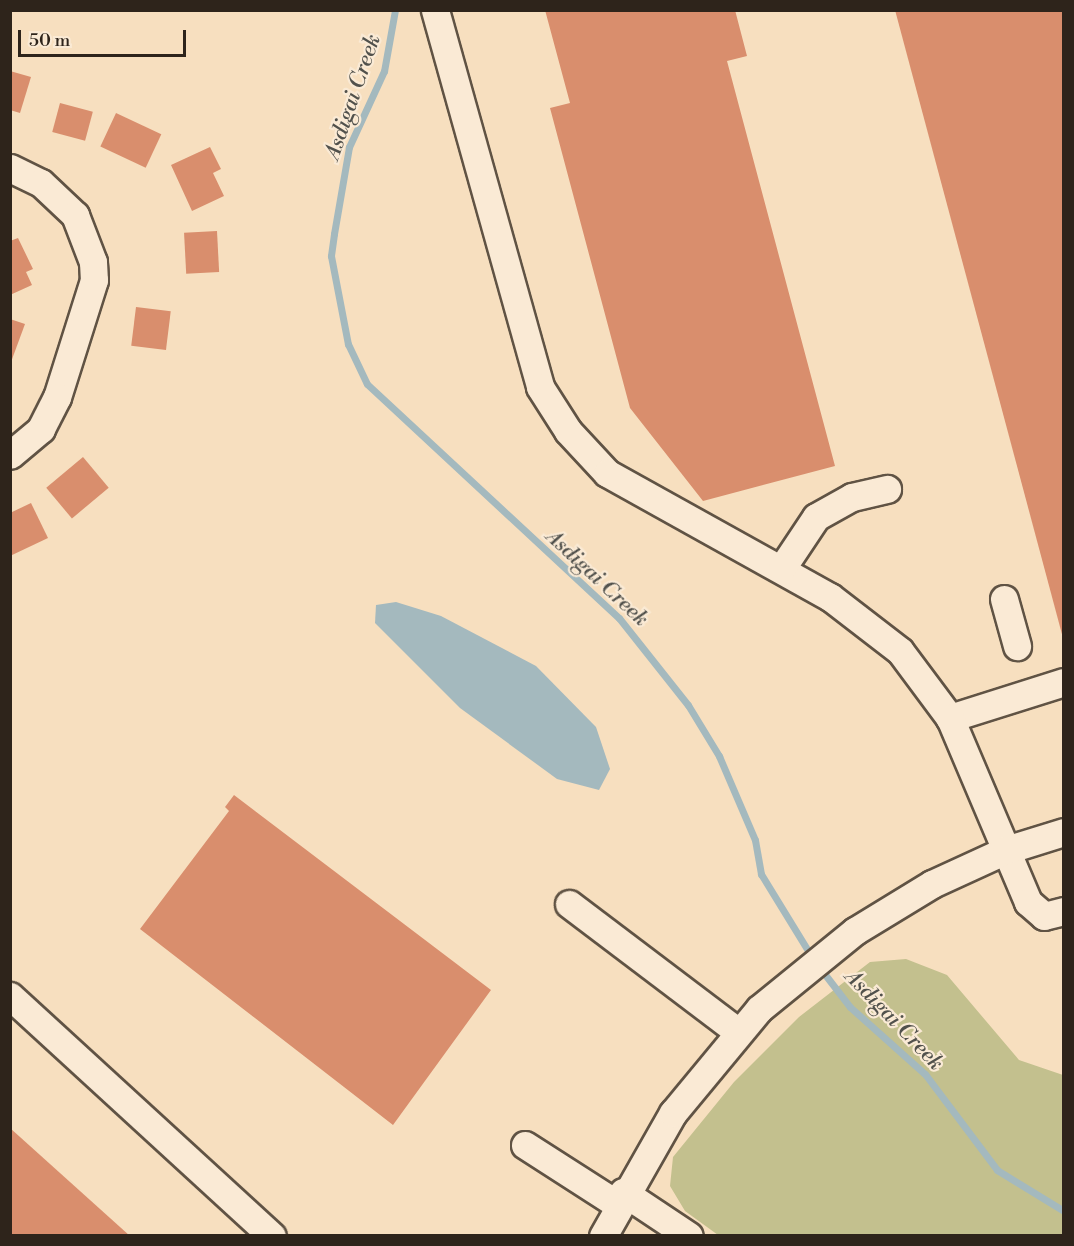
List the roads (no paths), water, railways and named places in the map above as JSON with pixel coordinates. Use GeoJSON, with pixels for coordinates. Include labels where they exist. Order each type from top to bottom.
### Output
{"type":"FeatureCollection","features":[{"type":"Feature","properties":{"kind":"street"},"geometry":{"type":"LineString","coordinates":[[435,10],[540,387],[568,431],[607,473],[782,568],[900,651],[950,718],[1028,902],[1044,916],[1064,911]]}},
{"type":"Feature","properties":{"kind":"street"},"geometry":{"type":"LineString","coordinates":[[10,168],[41,183],[75,215],[93,262],[94,280],[57,397],[41,429],[10,455]]}},
{"type":"Feature","properties":{"kind":"street"},"geometry":{"type":"LineString","coordinates":[[782,568],[816,517],[852,497],[887,489]]}},
{"type":"Feature","properties":{"kind":"street"},"geometry":{"type":"LineString","coordinates":[[1004,599],[1017,646]]}},
{"type":"Feature","properties":{"kind":"street"},"geometry":{"type":"LineString","coordinates":[[950,718],[1064,682]]}},
{"type":"Feature","properties":{"kind":"street"},"geometry":{"type":"LineString","coordinates":[[603,1236],[620,1198],[673,1113],[738,1032],[855,930],[932,884],[1006,850],[1064,832]]}},
{"type":"Feature","properties":{"kind":"street"},"geometry":{"type":"LineString","coordinates":[[569,904],[738,1032]]}},
{"type":"Feature","properties":{"kind":"street"},"geometry":{"type":"LineString","coordinates":[[10,996],[272,1236]]}},
{"type":"Feature","properties":{"kind":"street"},"geometry":{"type":"LineString","coordinates":[[525,1145],[689,1236]]}},
{"type":"Feature","properties":{"kind":"waterway","name":"Asdigai Creek"},"geometry":{"type":"LineString","coordinates":[[395,10],[384,71],[349,147],[334,234],[331,256],[348,344],[367,384],[619,618],[688,705],[719,756],[755,840],[761,874],[813,959]]}},
{"type":"Feature","properties":{"kind":"waterway","name":"Asdigai Creek"},"geometry":{"type":"LineString","coordinates":[[820,968],[850,1007],[925,1074],[997,1170],[1064,1211]]}}]}
